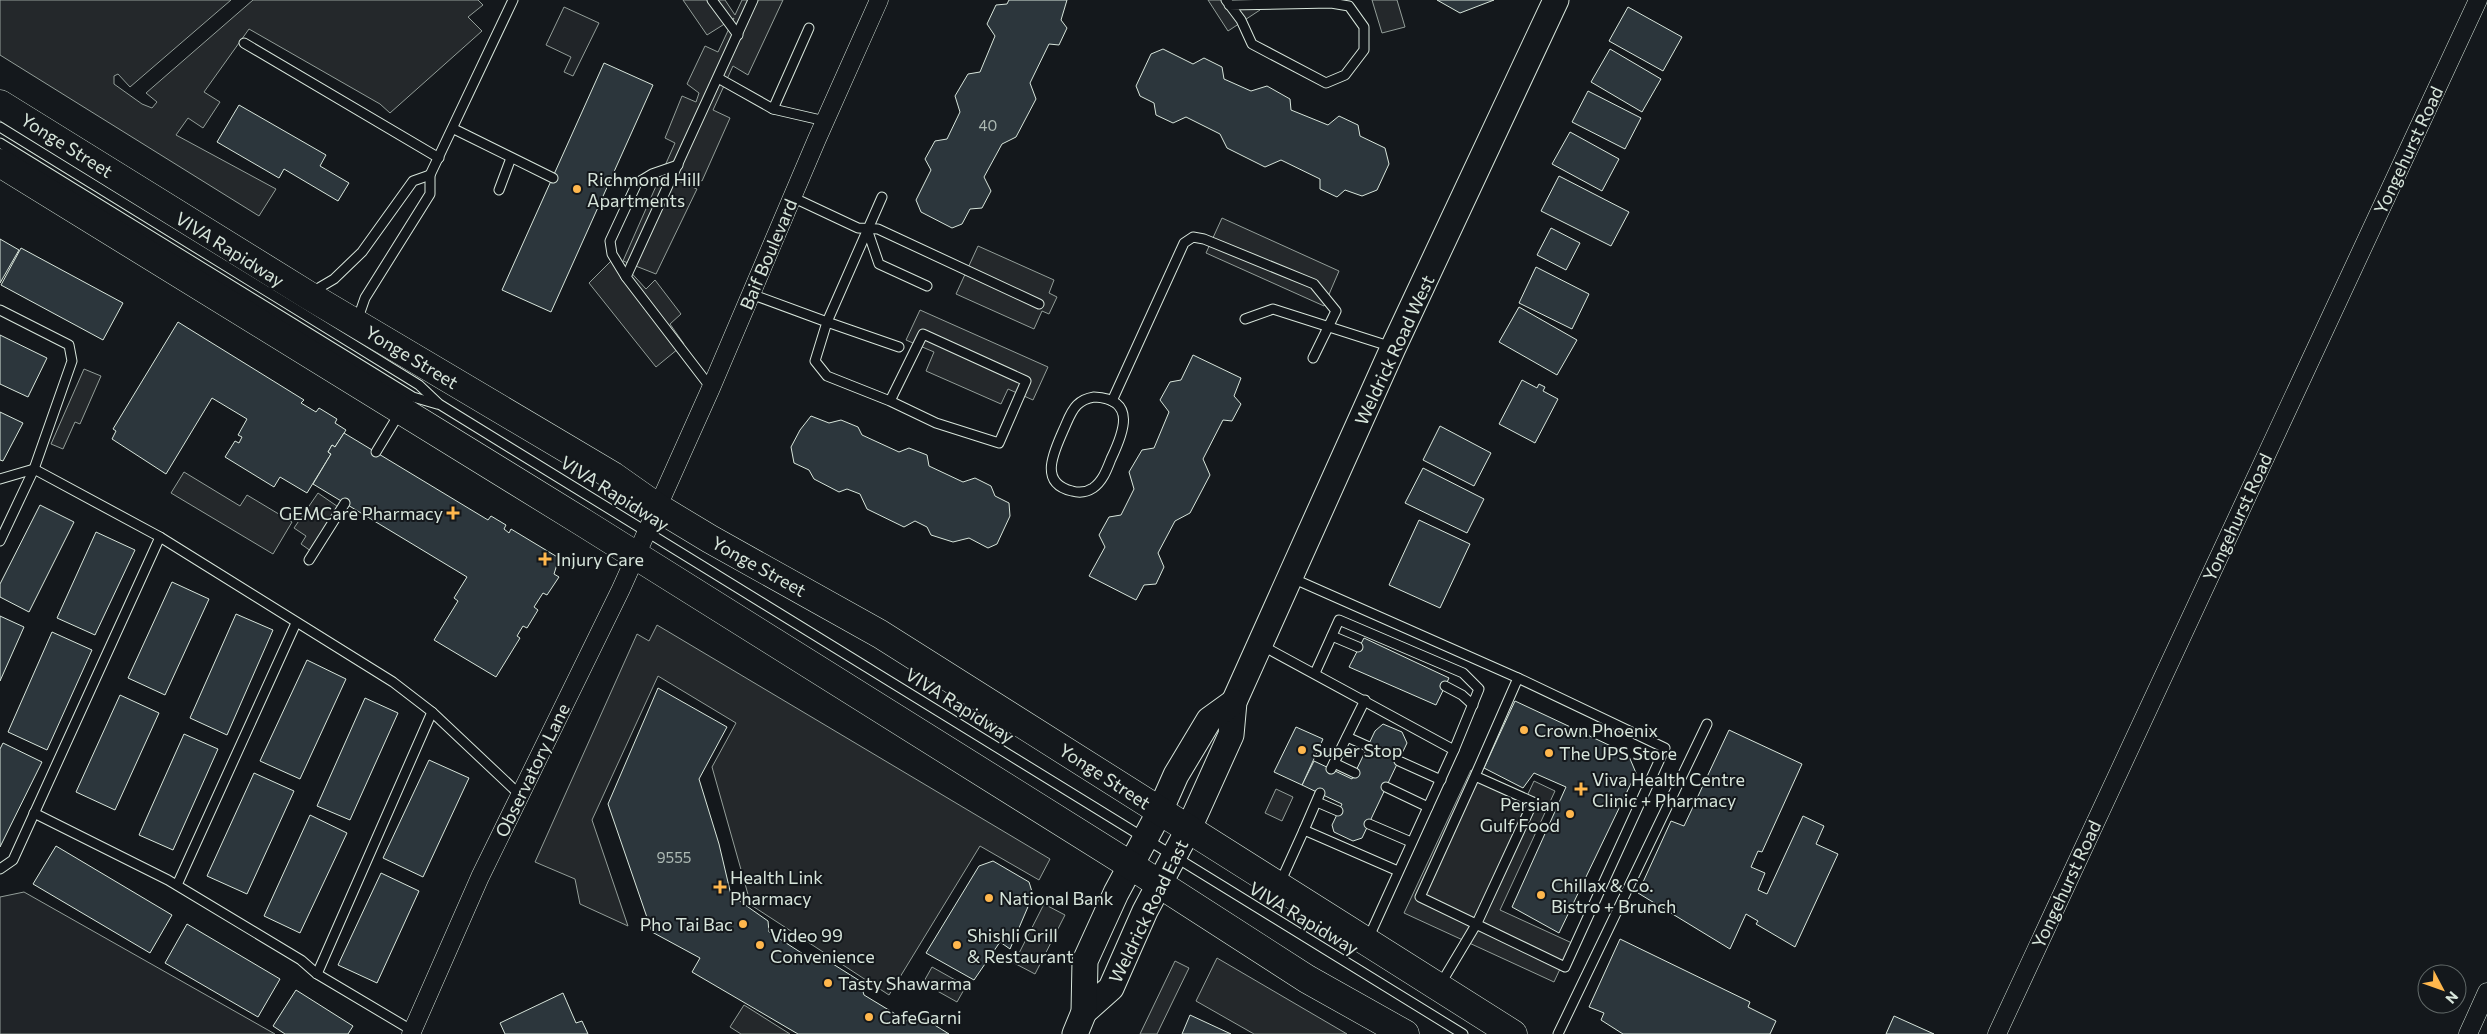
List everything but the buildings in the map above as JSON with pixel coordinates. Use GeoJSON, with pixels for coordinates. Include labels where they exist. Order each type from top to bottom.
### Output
{"type":"FeatureCollection","features":[{"type":"Feature","properties":{"kind":"main road","name":"Yonge Street"},"geometry":{"type":"LineString","coordinates":[[0,104],[356,324],[613,476],[651,519],[880,634],[1189,828],[1278,887],[1514,1034]]}},
{"type":"Feature","properties":{"kind":"main road"},"geometry":{"type":"LineString","coordinates":[[0,163],[1130,865],[1307,979],[1405,1034]]}},
{"type":"Feature","properties":{"kind":"street","name":"Baif Boulevard"},"geometry":{"type":"LineString","coordinates":[[651,519],[711,388],[825,121],[880,0]]}},
{"type":"Feature","properties":{"kind":"street","name":"Weldrick Road West"},"geometry":{"type":"LineString","coordinates":[[1189,828],[1231,735],[1234,702],[1393,348],[1556,0]]}},
{"type":"Feature","properties":{"kind":"street","name":"Yongehurst Road"},"geometry":{"type":"LineString","coordinates":[[1997,1034],[2478,0]]}},
{"type":"Feature","properties":{"kind":"street","name":"Observatory Lane"},"geometry":{"type":"LineString","coordinates":[[412,1033],[480,877],[635,556],[651,519]]}},
{"type":"Feature","properties":{"kind":"street","name":"Weldrick Road West"},"geometry":{"type":"LineString","coordinates":[[1160,811],[1176,775],[1209,720],[1234,702]]}},
{"type":"Feature","properties":{"kind":"street","name":"Weldrick Road East"},"geometry":{"type":"LineString","coordinates":[[1080,1023],[1085,961],[1130,865],[1160,811]]}},
{"type":"Feature","properties":{"kind":"street","name":"Weldrick Road East"},"geometry":{"type":"LineString","coordinates":[[1080,1023],[1111,988],[1159,884],[1189,828]]}},
{"type":"Feature","properties":{"kind":"street"},"geometry":{"type":"LineString","coordinates":[[2468,1034],[2487,992]]}},
{"type":"Feature","properties":{"kind":"lane"},"geometry":{"type":"LineString","coordinates":[[356,324],[364,298],[430,194],[430,175],[454,129],[513,0]]}},
{"type":"Feature","properties":{"kind":"lane"},"geometry":{"type":"LineString","coordinates":[[712,0],[738,35]]}},
{"type":"Feature","properties":{"kind":"lane"},"geometry":{"type":"LineString","coordinates":[[626,277],[754,0]]}},
{"type":"Feature","properties":{"kind":"lane"},"geometry":{"type":"LineString","coordinates":[[1228,2],[1331,3],[1349,6],[1364,27],[1364,50],[1345,75],[1326,83],[1252,44],[1228,2]]}},
{"type":"Feature","properties":{"kind":"lane"},"geometry":{"type":"LineString","coordinates":[[773,109],[809,28]]}},
{"type":"Feature","properties":{"kind":"lane"},"geometry":{"type":"LineString","coordinates":[[244,43],[439,158]]}},
{"type":"Feature","properties":{"kind":"lane"},"geometry":{"type":"LineString","coordinates":[[718,78],[773,109],[825,121]]}},
{"type":"Feature","properties":{"kind":"lane","name":"VIVA Rapidway"},"geometry":{"type":"LineString","coordinates":[[0,127],[419,385],[439,404]]}},
{"type":"Feature","properties":{"kind":"lane"},"geometry":{"type":"LineString","coordinates":[[454,129],[552,178]]}},
{"type":"Feature","properties":{"kind":"lane","name":"VIVA Rapidway"},"geometry":{"type":"LineString","coordinates":[[0,143],[412,397],[439,404],[651,519],[1145,839],[1464,1034]]}},
{"type":"Feature","properties":{"kind":"lane"},"geometry":{"type":"LineString","coordinates":[[499,190],[511,158]]}},
{"type":"Feature","properties":{"kind":"lane"},"geometry":{"type":"LineString","coordinates":[[678,165],[652,174],[637,183],[610,241],[612,254],[626,277],[711,388]]}},
{"type":"Feature","properties":{"kind":"lane"},"geometry":{"type":"LineString","coordinates":[[308,294],[334,279],[362,252],[413,181],[430,175]]}},
{"type":"Feature","properties":{"kind":"lane"},"geometry":{"type":"LineString","coordinates":[[792,197],[858,228],[878,230],[1039,304]]}},
{"type":"Feature","properties":{"kind":"lane"},"geometry":{"type":"LineString","coordinates":[[882,197],[826,322],[815,362],[827,376],[890,401],[936,423],[999,443],[1026,381],[923,334],[890,401]]}},
{"type":"Feature","properties":{"kind":"lane"},"geometry":{"type":"LineString","coordinates":[[867,229],[879,264],[927,286]]}},
{"type":"Feature","properties":{"kind":"lane"},"geometry":{"type":"LineString","coordinates":[[1112,401],[1184,243],[1193,237],[1204,238],[1314,284],[1336,311],[1313,358]]}},
{"type":"Feature","properties":{"kind":"lane"},"geometry":{"type":"LineString","coordinates":[[751,294],[899,347]]}},
{"type":"Feature","properties":{"kind":"lane"},"geometry":{"type":"LineString","coordinates":[[1245,319],[1273,309],[1393,348]]}},
{"type":"Feature","properties":{"kind":"lane"},"geometry":{"type":"LineString","coordinates":[[0,310],[69,346],[72,360],[34,469],[0,541]]}},
{"type":"Feature","properties":{"kind":"lane"},"geometry":{"type":"LineString","coordinates":[[1094,397],[1112,401],[1119,407],[1125,424],[1123,434],[1105,474],[1093,488],[1084,492],[1067,490],[1054,477],[1051,460],[1072,411],[1078,404],[1094,397]]}},
{"type":"Feature","properties":{"kind":"lane"},"geometry":{"type":"LineString","coordinates":[[376,452],[401,411]]}},
{"type":"Feature","properties":{"kind":"lane"},"geometry":{"type":"LineString","coordinates":[[0,479],[34,469],[160,537],[393,682],[432,712],[520,794]]}},
{"type":"Feature","properties":{"kind":"lane"},"geometry":{"type":"LineString","coordinates":[[309,560],[345,503]]}},
{"type":"Feature","properties":{"kind":"lane"},"geometry":{"type":"LineString","coordinates":[[0,869],[13,860],[160,537]]}},
{"type":"Feature","properties":{"kind":"lane"},"geometry":{"type":"LineString","coordinates":[[1291,577],[1518,678],[1665,748],[1565,967],[1420,897],[1518,678]]}},
{"type":"Feature","properties":{"kind":"lane"},"geometry":{"type":"LineString","coordinates":[[1315,673],[1339,620],[1463,673],[1479,688],[1441,780],[1366,942]]}},
{"type":"Feature","properties":{"kind":"lane"},"geometry":{"type":"LineString","coordinates":[[177,885],[296,623]]}},
{"type":"Feature","properties":{"kind":"lane"},"geometry":{"type":"LineString","coordinates":[[1332,636],[1358,647]]}},
{"type":"Feature","properties":{"kind":"lane"},"geometry":{"type":"LineString","coordinates":[[1261,645],[1454,750]]}},
{"type":"Feature","properties":{"kind":"lane"},"geometry":{"type":"LineString","coordinates":[[1445,686],[1462,694],[1473,705]]}},
{"type":"Feature","properties":{"kind":"lane"},"geometry":{"type":"LineString","coordinates":[[1355,773],[1333,766],[1365,700]]}},
{"type":"Feature","properties":{"kind":"lane"},"geometry":{"type":"LineString","coordinates":[[317,974],[432,712]]}},
{"type":"Feature","properties":{"kind":"lane"},"geometry":{"type":"LineString","coordinates":[[1558,1034],[1707,724]]}},
{"type":"Feature","properties":{"kind":"lane"},"geometry":{"type":"LineString","coordinates":[[1346,737],[1367,746]]}},
{"type":"Feature","properties":{"kind":"lane"},"geometry":{"type":"LineString","coordinates":[[1399,761],[1441,780]]}},
{"type":"Feature","properties":{"kind":"lane"},"geometry":{"type":"LineString","coordinates":[[1439,987],[1477,923],[1534,802],[1475,776]]}},
{"type":"Feature","properties":{"kind":"lane"},"geometry":{"type":"LineString","coordinates":[[1386,787],[1428,807]]}},
{"type":"Feature","properties":{"kind":"lane"},"geometry":{"type":"LineString","coordinates":[[1278,887],[1319,798],[1338,811]]}},
{"type":"Feature","properties":{"kind":"lane"},"geometry":{"type":"LineString","coordinates":[[34,813],[177,885],[301,960],[317,974],[412,1033]]}},
{"type":"Feature","properties":{"kind":"lane"},"geometry":{"type":"LineString","coordinates":[[1369,824],[1411,842]]}},
{"type":"Feature","properties":{"kind":"lane"},"geometry":{"type":"LineString","coordinates":[[1304,830],[1398,871]]}},
{"type":"Feature","properties":{"kind":"shaded area"},"geometry":{"type":"Polygon","coordinates":[[[0,0],[231,0],[130,87],[118,74],[114,76],[114,84],[142,104],[152,108],[157,102],[146,93],[253,0],[478,0],[483,5],[468,17],[482,31],[390,113],[380,104],[249,29],[204,92],[220,102],[203,128],[188,118],[176,135],[276,189],[259,216],[0,55],[0,0]]]}},
{"type":"Feature","properties":{"kind":"shaded area"},"geometry":{"type":"Polygon","coordinates":[[[683,0],[725,0],[735,15],[742,0],[783,0],[748,75],[733,66],[713,110],[730,118],[702,181],[686,172],[680,182],[697,189],[656,274],[623,261],[675,143],[665,138],[682,96],[696,102],[699,93],[687,84],[705,46],[718,52],[734,18],[707,35],[683,0]]]}},
{"type":"Feature","properties":{"kind":"shaded area"},"geometry":{"type":"Polygon","coordinates":[[[1208,0],[1254,0],[1260,10],[1228,31],[1208,0]]]}},
{"type":"Feature","properties":{"kind":"shaded area"},"geometry":{"type":"Polygon","coordinates":[[[1372,0],[1397,0],[1405,27],[1382,33],[1372,0]]]}},
{"type":"Feature","properties":{"kind":"shaded area"},"geometry":{"type":"Polygon","coordinates":[[[564,7],[599,23],[573,76],[564,72],[571,57],[546,45],[564,7]]]}},
{"type":"Feature","properties":{"kind":"shaded area"},"geometry":{"type":"Polygon","coordinates":[[[1222,218],[1339,271],[1324,306],[1206,253],[1222,218]]]}},
{"type":"Feature","properties":{"kind":"shaded area"},"geometry":{"type":"Polygon","coordinates":[[[978,246],[1054,280],[1049,293],[1057,297],[1049,314],[1042,311],[1034,329],[956,294],[978,246]]]}},
{"type":"Feature","properties":{"kind":"shaded area"},"geometry":{"type":"Polygon","coordinates":[[[616,256],[646,289],[655,280],[681,314],[670,324],[684,344],[656,367],[589,283],[616,256]]]}},
{"type":"Feature","properties":{"kind":"shaded area"},"geometry":{"type":"Polygon","coordinates":[[[920,310],[1048,367],[1033,400],[1008,389],[1001,404],[926,371],[934,352],[906,340],[920,310]]]}},
{"type":"Feature","properties":{"kind":"shaded area"},"geometry":{"type":"Polygon","coordinates":[[[84,369],[101,376],[80,424],[75,422],[63,449],[51,444],[84,369]]]}},
{"type":"Feature","properties":{"kind":"shaded area"},"geometry":{"type":"Polygon","coordinates":[[[184,472],[240,506],[247,495],[292,522],[273,554],[171,493],[184,472]]]}},
{"type":"Feature","properties":{"kind":"shaded area"},"geometry":{"type":"Polygon","coordinates":[[[318,493],[344,511],[315,554],[301,544],[306,536],[294,528],[318,493]]]}},
{"type":"Feature","properties":{"kind":"shaded area"},"geometry":{"type":"Polygon","coordinates":[[[657,625],[1050,859],[1039,880],[980,846],[889,995],[751,905],[712,767],[736,723],[658,676],[592,820],[628,926],[580,904],[575,879],[535,862],[637,634],[649,641],[657,625]]]}},
{"type":"Feature","properties":{"kind":"shaded area"},"geometry":{"type":"Polygon","coordinates":[[[1471,770],[1527,796],[1534,781],[1555,791],[1500,910],[1572,943],[1554,982],[1404,913],[1471,770]]]}},
{"type":"Feature","properties":{"kind":"shaded area"},"geometry":{"type":"Polygon","coordinates":[[[1276,789],[1293,797],[1282,821],[1265,813],[1276,789]]]}},
{"type":"Feature","properties":{"kind":"shaded area"},"geometry":{"type":"Polygon","coordinates":[[[24,892],[275,1034],[0,1034],[0,897],[24,892]]]}},
{"type":"Feature","properties":{"kind":"shaded area"},"geometry":{"type":"Polygon","coordinates":[[[1044,904],[1065,915],[1035,974],[1014,963],[1044,904]]]}},
{"type":"Feature","properties":{"kind":"shaded area"},"geometry":{"type":"Polygon","coordinates":[[[1217,958],[1347,1034],[1254,1034],[1196,1001],[1217,958]]]}},
{"type":"Feature","properties":{"kind":"shaded area"},"geometry":{"type":"Polygon","coordinates":[[[1175,961],[1189,968],[1157,1034],[1140,1034],[1175,961]]]}},
{"type":"Feature","properties":{"kind":"shaded area"},"geometry":{"type":"Polygon","coordinates":[[[932,967],[966,986],[957,1002],[923,983],[932,967]]]}},
{"type":"Feature","properties":{"kind":"shaded area"},"geometry":{"type":"Polygon","coordinates":[[[744,1005],[790,1034],[741,1034],[730,1027],[744,1005]]]}},
{"type":"Feature","properties":{"kind":"place","name":"Richmond Hill Apartments"},"geometry":{"type":"Point","coordinates":[577,189]}},
{"type":"Feature","properties":{"kind":"place","name":"GEMCare Pharmacy"},"geometry":{"type":"Point","coordinates":[453,513]}},
{"type":"Feature","properties":{"kind":"place","name":"Injury Care"},"geometry":{"type":"Point","coordinates":[545,559]}},
{"type":"Feature","properties":{"kind":"place","name":"Crown Phoenix"},"geometry":{"type":"Point","coordinates":[1524,730]}},
{"type":"Feature","properties":{"kind":"place","name":"Super Stop"},"geometry":{"type":"Point","coordinates":[1302,750]}},
{"type":"Feature","properties":{"kind":"place","name":"The UPS Store"},"geometry":{"type":"Point","coordinates":[1549,753]}},
{"type":"Feature","properties":{"kind":"place","name":"Viva Health Centre Clinic + Pharmacy"},"geometry":{"type":"Point","coordinates":[1581,789]}},
{"type":"Feature","properties":{"kind":"place","name":"Persian Gulf Food"},"geometry":{"type":"Point","coordinates":[1570,814]}},
{"type":"Feature","properties":{"kind":"place","name":"Health Link Pharmacy"},"geometry":{"type":"Point","coordinates":[720,887]}},
{"type":"Feature","properties":{"kind":"place","name":"Chillax & Co. Bistro + Brunch"},"geometry":{"type":"Point","coordinates":[1541,895]}},
{"type":"Feature","properties":{"kind":"place","name":"National Bank"},"geometry":{"type":"Point","coordinates":[989,898]}},
{"type":"Feature","properties":{"kind":"place","name":"Pho Tai Bac"},"geometry":{"type":"Point","coordinates":[743,924]}},
{"type":"Feature","properties":{"kind":"place","name":"Video 99 Convenience"},"geometry":{"type":"Point","coordinates":[760,945]}},
{"type":"Feature","properties":{"kind":"place","name":"Shishli Grill & Restaurant"},"geometry":{"type":"Point","coordinates":[957,945]}},
{"type":"Feature","properties":{"kind":"place","name":"Tasty Shawarma"},"geometry":{"type":"Point","coordinates":[828,983]}},
{"type":"Feature","properties":{"kind":"place","name":"CafeGarni"},"geometry":{"type":"Point","coordinates":[869,1017]}}]}
